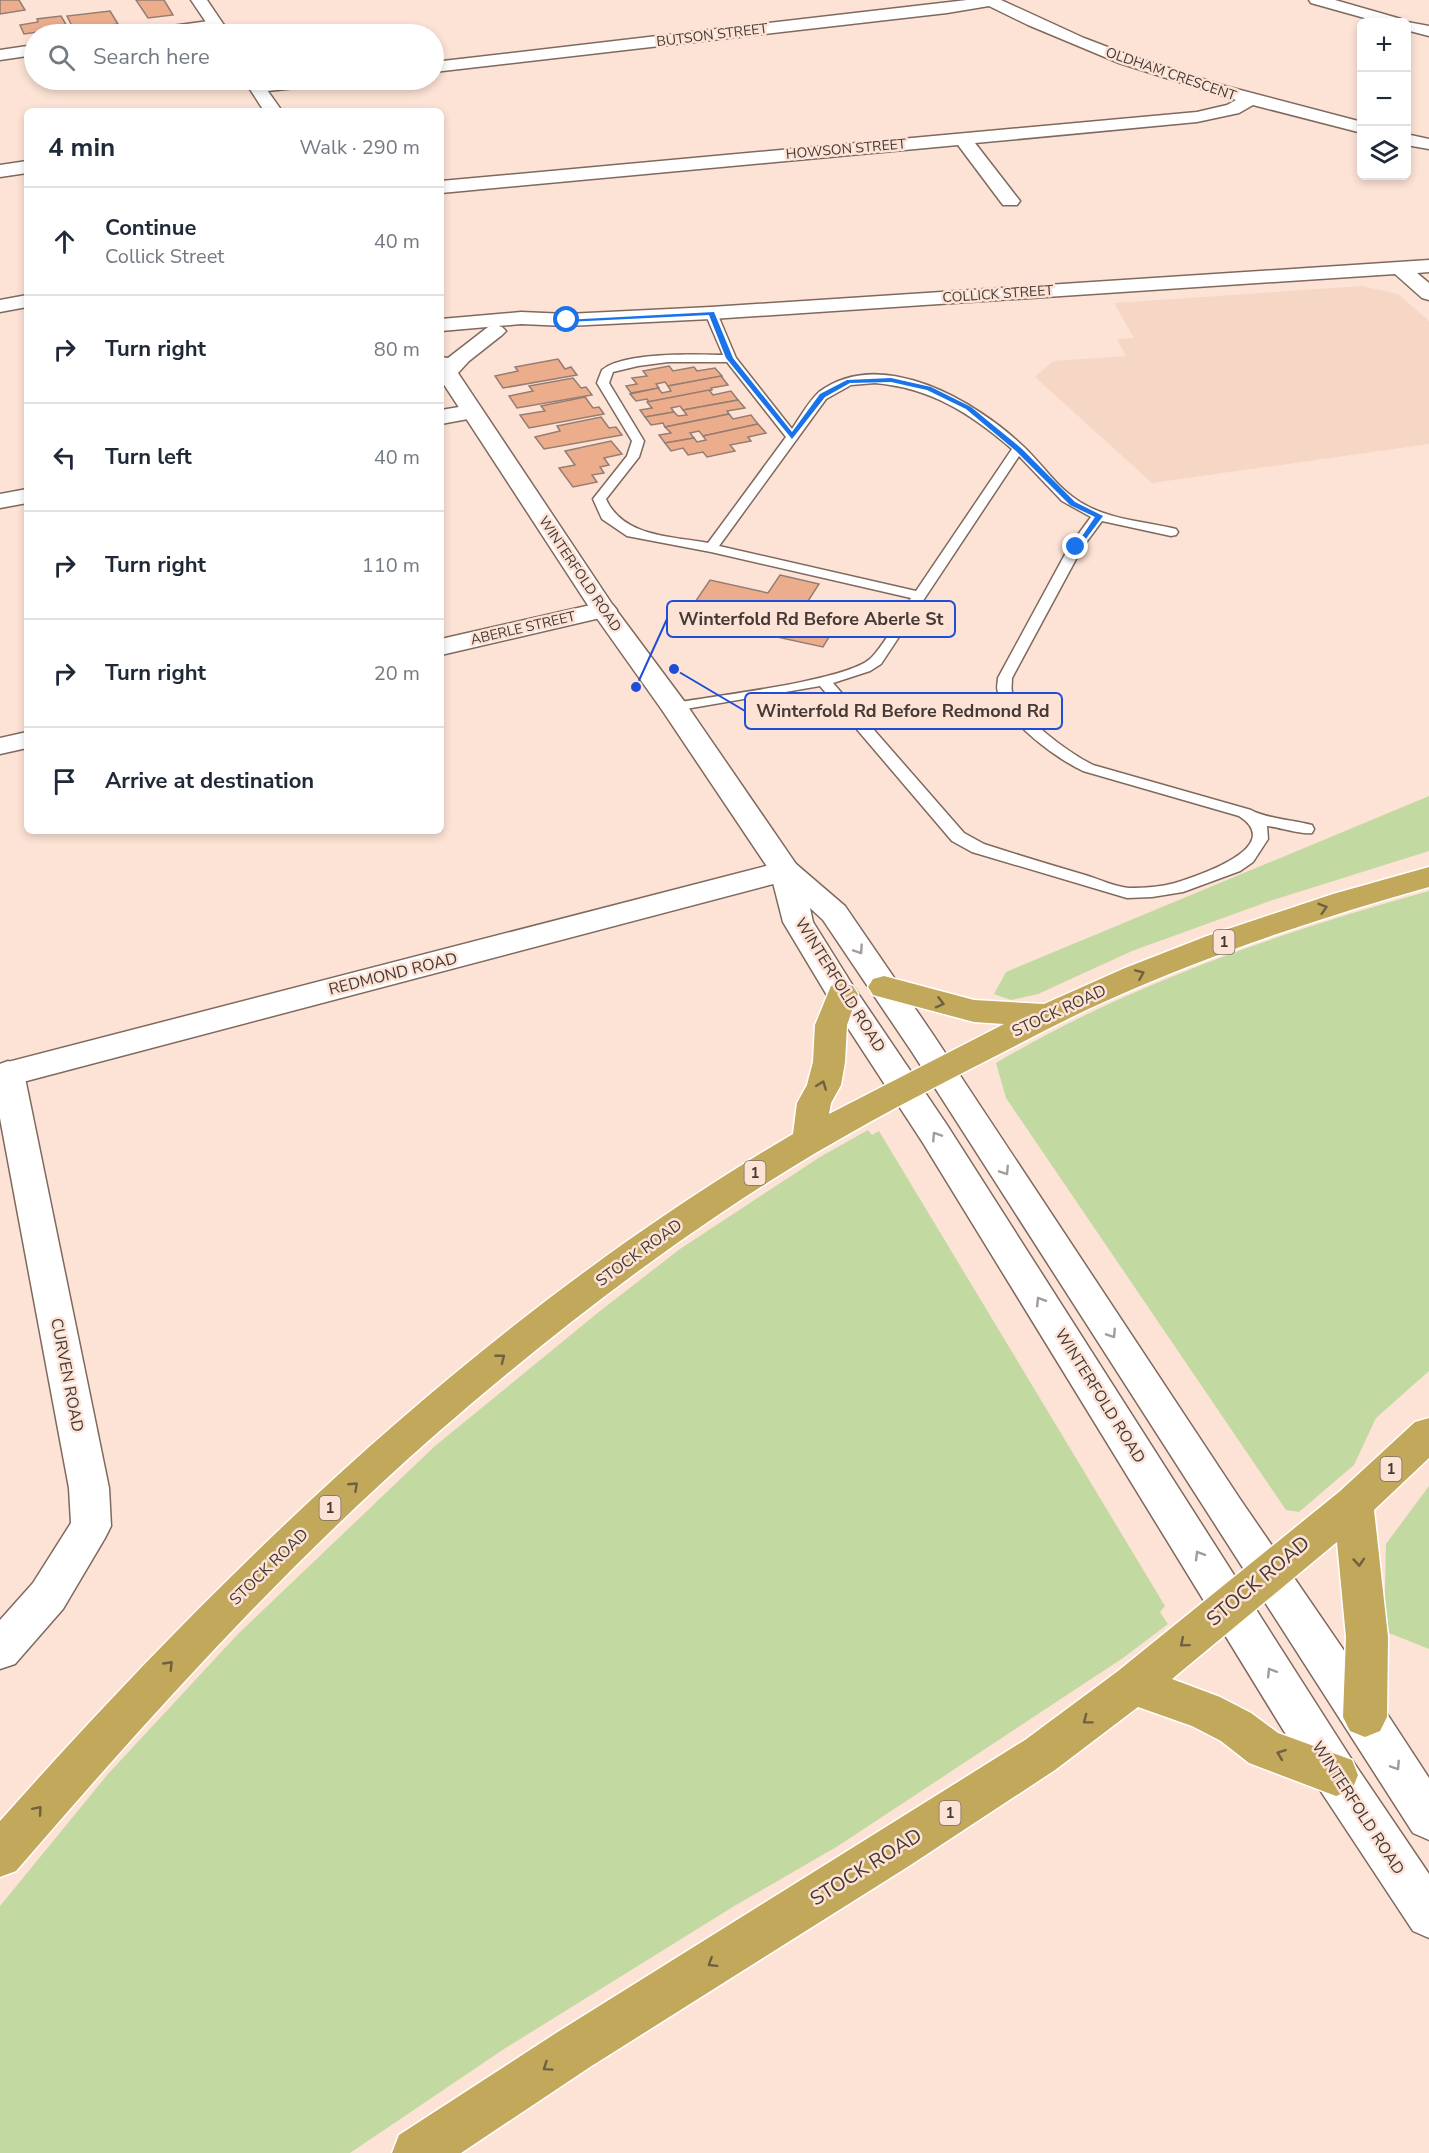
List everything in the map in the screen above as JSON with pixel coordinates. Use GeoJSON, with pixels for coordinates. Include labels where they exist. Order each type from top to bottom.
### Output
{"type":"FeatureCollection","features":[{"type":"Feature","properties":{"kind":"highway","name":"STOCK ROAD"},"geometry":{"type":"LineString","coordinates":[[0,1855],[166,1668],[279,1556],[392,1451],[491,1366],[594,1285],[702,1207],[809,1141],[939,1069],[1048,1015],[1165,964],[1235,938],[1319,909],[1429,877]]}},
{"type":"Feature","properties":{"kind":"highway"},"geometry":{"type":"LineString","coordinates":[[884,987],[974,1011],[1048,1015]]}},
{"type":"Feature","properties":{"kind":"highway"},"geometry":{"type":"LineString","coordinates":[[809,1141],[814,1102],[824,1084],[829,1062],[831,1025],[842,994]]}},
{"type":"Feature","properties":{"kind":"highway","name":"STOCK ROAD"},"geometry":{"type":"LineString","coordinates":[[417,2153],[573,2050],[893,1850],[1040,1755],[1133,1685],[1353,1504],[1429,1434]]}},
{"type":"Feature","properties":{"kind":"highway"},"geometry":{"type":"LineString","coordinates":[[1353,1504],[1366,1637],[1365,1717]]}},
{"type":"Feature","properties":{"kind":"highway"},"geometry":{"type":"LineString","coordinates":[[1133,1685],[1205,1711],[1236,1727],[1264,1748],[1336,1775]]}},
{"type":"Feature","properties":{"kind":"street"},"geometry":{"type":"LineString","coordinates":[[200,0],[215,24]]}},
{"type":"Feature","properties":{"kind":"street","name":"BUTSON STREET"},"geometry":{"type":"LineString","coordinates":[[444,66],[947,8],[989,0]]}},
{"type":"Feature","properties":{"kind":"street","name":"OLDHAM CRESCENT"},"geometry":{"type":"LineString","coordinates":[[989,0],[1052,32],[1147,67],[1249,100],[1357,127]]}},
{"type":"Feature","properties":{"kind":"street"},"geometry":{"type":"LineString","coordinates":[[1317,0],[1381,18]]}},
{"type":"Feature","properties":{"kind":"street"},"geometry":{"type":"LineString","coordinates":[[1411,26],[1429,31]]}},
{"type":"Feature","properties":{"kind":"street"},"geometry":{"type":"LineString","coordinates":[[0,55],[24,51]]}},
{"type":"Feature","properties":{"kind":"street"},"geometry":{"type":"LineString","coordinates":[[260,90],[271,108]]}},
{"type":"Feature","properties":{"kind":"street","name":"HOWSON STREET"},"geometry":{"type":"LineString","coordinates":[[444,186],[1197,117],[1215,114],[1249,100]]}},
{"type":"Feature","properties":{"kind":"street"},"geometry":{"type":"LineString","coordinates":[[962,138],[1010,201]]}},
{"type":"Feature","properties":{"kind":"street"},"geometry":{"type":"LineString","coordinates":[[1411,140],[1429,144]]}},
{"type":"Feature","properties":{"kind":"street"},"geometry":{"type":"LineString","coordinates":[[0,171],[24,167]]}},
{"type":"Feature","properties":{"kind":"street","name":"COLLICK STREET"},"geometry":{"type":"LineString","coordinates":[[444,325],[521,318],[567,320],[711,313],[1429,266]]}},
{"type":"Feature","properties":{"kind":"street"},"geometry":{"type":"LineString","coordinates":[[1400,268],[1429,294]]}},
{"type":"Feature","properties":{"kind":"street"},"geometry":{"type":"LineString","coordinates":[[0,306],[24,302]]}},
{"type":"Feature","properties":{"kind":"street","name":"COLLICK STREET"},"geometry":{"type":"LineString","coordinates":[[444,337],[567,320]]}},
{"type":"Feature","properties":{"kind":"street"},"geometry":{"type":"LineString","coordinates":[[444,368],[495,331]]}},
{"type":"Feature","properties":{"kind":"street","name":"WINTERFOLD ROAD"},"geometry":{"type":"LineString","coordinates":[[444,368],[604,610],[674,707],[785,871],[834,913],[939,1069],[1429,1818]]}},
{"type":"Feature","properties":{"kind":"street"},"geometry":{"type":"LineString","coordinates":[[444,416],[471,412]]}},
{"type":"Feature","properties":{"kind":"street"},"geometry":{"type":"LineString","coordinates":[[0,501],[24,497]]}},
{"type":"Feature","properties":{"kind":"street","name":"ABERLE STREET"},"geometry":{"type":"LineString","coordinates":[[444,646],[604,610]]}},
{"type":"Feature","properties":{"kind":"street"},"geometry":{"type":"LineString","coordinates":[[0,746],[24,741]]}},
{"type":"Feature","properties":{"kind":"street","name":"WINTERFOLD ROAD"},"geometry":{"type":"LineString","coordinates":[[785,871],[798,921],[842,994],[905,1088],[1336,1775],[1429,1914]]}},
{"type":"Feature","properties":{"kind":"street","name":"REDMOND ROAD"},"geometry":{"type":"LineString","coordinates":[[4,1074],[785,871]]}},
{"type":"Feature","properties":{"kind":"street","name":"CURVEN ROAD"},"geometry":{"type":"LineString","coordinates":[[0,1650],[48,1596],[91,1526],[89,1488],[4,1074]]}},
{"type":"Feature","properties":{"kind":"lane"},"geometry":{"type":"LineString","coordinates":[[711,313],[730,358],[792,437]]}},
{"type":"Feature","properties":{"kind":"lane"},"geometry":{"type":"LineString","coordinates":[[730,358],[679,357],[630,362],[608,370],[603,383],[639,441],[633,457],[599,499],[607,516],[632,533],[711,548],[920,596]]}},
{"type":"Feature","properties":{"kind":"lane"},"geometry":{"type":"LineString","coordinates":[[711,548],[822,396],[849,381],[891,380],[929,389],[969,408],[1018,449],[1073,504],[1100,516],[1171,532]]}},
{"type":"Feature","properties":{"kind":"lane"},"geometry":{"type":"LineString","coordinates":[[674,707],[824,681],[865,668],[876,661],[1018,449]]}},
{"type":"Feature","properties":{"kind":"lane"},"geometry":{"type":"LineString","coordinates":[[1100,516],[1076,547],[1005,678],[1005,691],[1011,704],[1058,751],[1088,768],[1229,807],[1256,820],[1286,823],[1306,829]]}},
{"type":"Feature","properties":{"kind":"lane"},"geometry":{"type":"LineString","coordinates":[[824,681],[958,837],[978,848],[1127,893],[1152,892],[1177,888],[1234,867],[1247,858],[1260,840],[1261,830],[1256,820]]}},
{"type":"Feature","properties":{"kind":"shaded area"},"geometry":{"type":"Polygon","coordinates":[[[1362,286],[1398,294],[1429,321],[1429,444],[1152,483],[1035,377],[1053,361],[1126,356],[1117,339],[1134,338],[1114,303],[1362,286]]]}},
{"type":"Feature","properties":{"kind":"green space"},"geometry":{"type":"Polygon","coordinates":[[[1429,796],[1429,851],[1273,900],[1132,951],[1038,994],[1011,1000],[994,994],[1006,972],[1429,796]]]}},
{"type":"Feature","properties":{"kind":"green space"},"geometry":{"type":"Polygon","coordinates":[[[1429,891],[1429,1371],[1376,1418],[1354,1465],[1299,1512],[1286,1510],[1006,1098],[996,1063],[1099,1009],[1207,963],[1318,924],[1429,891]]]}},
{"type":"Feature","properties":{"kind":"green space"},"geometry":{"type":"Polygon","coordinates":[[[868,1130],[872,1135],[879,1131],[1165,1606],[1160,1612],[1168,1624],[1123,1658],[838,1846],[736,1905],[504,2049],[350,2153],[0,2153],[0,1906],[108,1774],[237,1635],[435,1446],[600,1311],[680,1249],[820,1157],[868,1130]]]}},
{"type":"Feature","properties":{"kind":"green space"},"geometry":{"type":"Polygon","coordinates":[[[1429,1486],[1429,1649],[1384,1631],[1386,1544],[1429,1486]]]}},
{"type":"Feature","properties":{"kind":"building"},"geometry":{"type":"Polygon","coordinates":[[[0,0],[19,0],[25,10],[0,14],[0,0]]]}},
{"type":"Feature","properties":{"kind":"building"},"geometry":{"type":"Polygon","coordinates":[[[136,0],[164,0],[173,15],[148,18],[136,0]]]}},
{"type":"Feature","properties":{"kind":"building"},"geometry":{"type":"Polygon","coordinates":[[[110,11],[118,24],[71,24],[67,16],[110,11]]]}},
{"type":"Feature","properties":{"kind":"building"},"geometry":{"type":"Polygon","coordinates":[[[61,16],[66,24],[26,24],[38,22],[37,19],[61,16]]]}},
{"type":"Feature","properties":{"kind":"building"},"geometry":{"type":"Polygon","coordinates":[[[558,359],[565,369],[571,367],[577,375],[503,388],[495,376],[518,371],[515,367],[558,359]]]}},
{"type":"Feature","properties":{"kind":"building"},"geometry":{"type":"Polygon","coordinates":[[[669,366],[673,371],[694,367],[697,371],[715,368],[722,376],[668,386],[665,382],[656,384],[659,388],[631,393],[626,386],[637,384],[632,378],[647,376],[643,371],[669,366]]]}},
{"type":"Feature","properties":{"kind":"building"},"geometry":{"type":"Polygon","coordinates":[[[721,376],[728,385],[711,388],[712,390],[649,402],[647,399],[636,401],[630,394],[658,388],[662,393],[671,391],[668,386],[721,376]]]}},
{"type":"Feature","properties":{"kind":"building"},"geometry":{"type":"Polygon","coordinates":[[[573,378],[581,388],[586,387],[592,395],[517,408],[509,396],[533,391],[529,386],[573,378]]]}},
{"type":"Feature","properties":{"kind":"building"},"geometry":{"type":"Polygon","coordinates":[[[709,390],[713,395],[731,391],[738,400],[683,410],[680,406],[671,408],[674,412],[645,417],[640,410],[652,408],[647,402],[709,390]]]}},
{"type":"Feature","properties":{"kind":"building"},"geometry":{"type":"Polygon","coordinates":[[[585,397],[593,408],[599,407],[604,414],[529,428],[520,415],[545,411],[541,406],[585,397]]]}},
{"type":"Feature","properties":{"kind":"building"},"geometry":{"type":"Polygon","coordinates":[[[738,400],[745,408],[727,411],[729,414],[665,427],[663,423],[651,425],[645,417],[674,412],[678,416],[687,415],[683,410],[738,400]]]}},
{"type":"Feature","properties":{"kind":"building"},"geometry":{"type":"Polygon","coordinates":[[[729,414],[733,419],[751,415],[758,424],[703,436],[699,431],[690,433],[694,438],[665,443],[659,435],[671,433],[665,427],[729,414]]]}},
{"type":"Feature","properties":{"kind":"building"},"geometry":{"type":"Polygon","coordinates":[[[601,417],[609,428],[616,427],[622,435],[544,449],[535,437],[560,431],[557,426],[601,417]]]}},
{"type":"Feature","properties":{"kind":"building"},"geometry":{"type":"Polygon","coordinates":[[[758,424],[766,433],[748,437],[751,441],[730,445],[735,451],[707,457],[703,452],[688,455],[683,448],[671,451],[665,443],[694,438],[697,442],[706,440],[703,436],[758,424]]]}},
{"type":"Feature","properties":{"kind":"building"},"geometry":{"type":"Polygon","coordinates":[[[611,441],[622,454],[604,458],[609,465],[600,467],[604,473],[592,475],[597,482],[573,487],[559,468],[575,465],[565,451],[611,441]]]}},
{"type":"Feature","properties":{"kind":"building"},"geometry":{"type":"Polygon","coordinates":[[[780,575],[819,584],[808,601],[846,609],[823,647],[685,617],[710,580],[768,593],[780,575]]]}},
{"type":"Feature","properties":{"kind":"place","name":"Winterfold Rd Before Redmond Rd"},"geometry":{"type":"Point","coordinates":[674,669]}},
{"type":"Feature","properties":{"kind":"place","name":"Winterfold Rd Before Aberle St"},"geometry":{"type":"Point","coordinates":[636,687]}},
{"type":"Feature","properties":{"kind":"route"},"geometry":{"type":"LineString","coordinates":[[567,320],[711,313],[730,358],[792,437],[822,396],[849,381],[891,380],[929,389],[969,408],[1018,449],[1073,504],[1100,516],[1076,547]]}}]}
